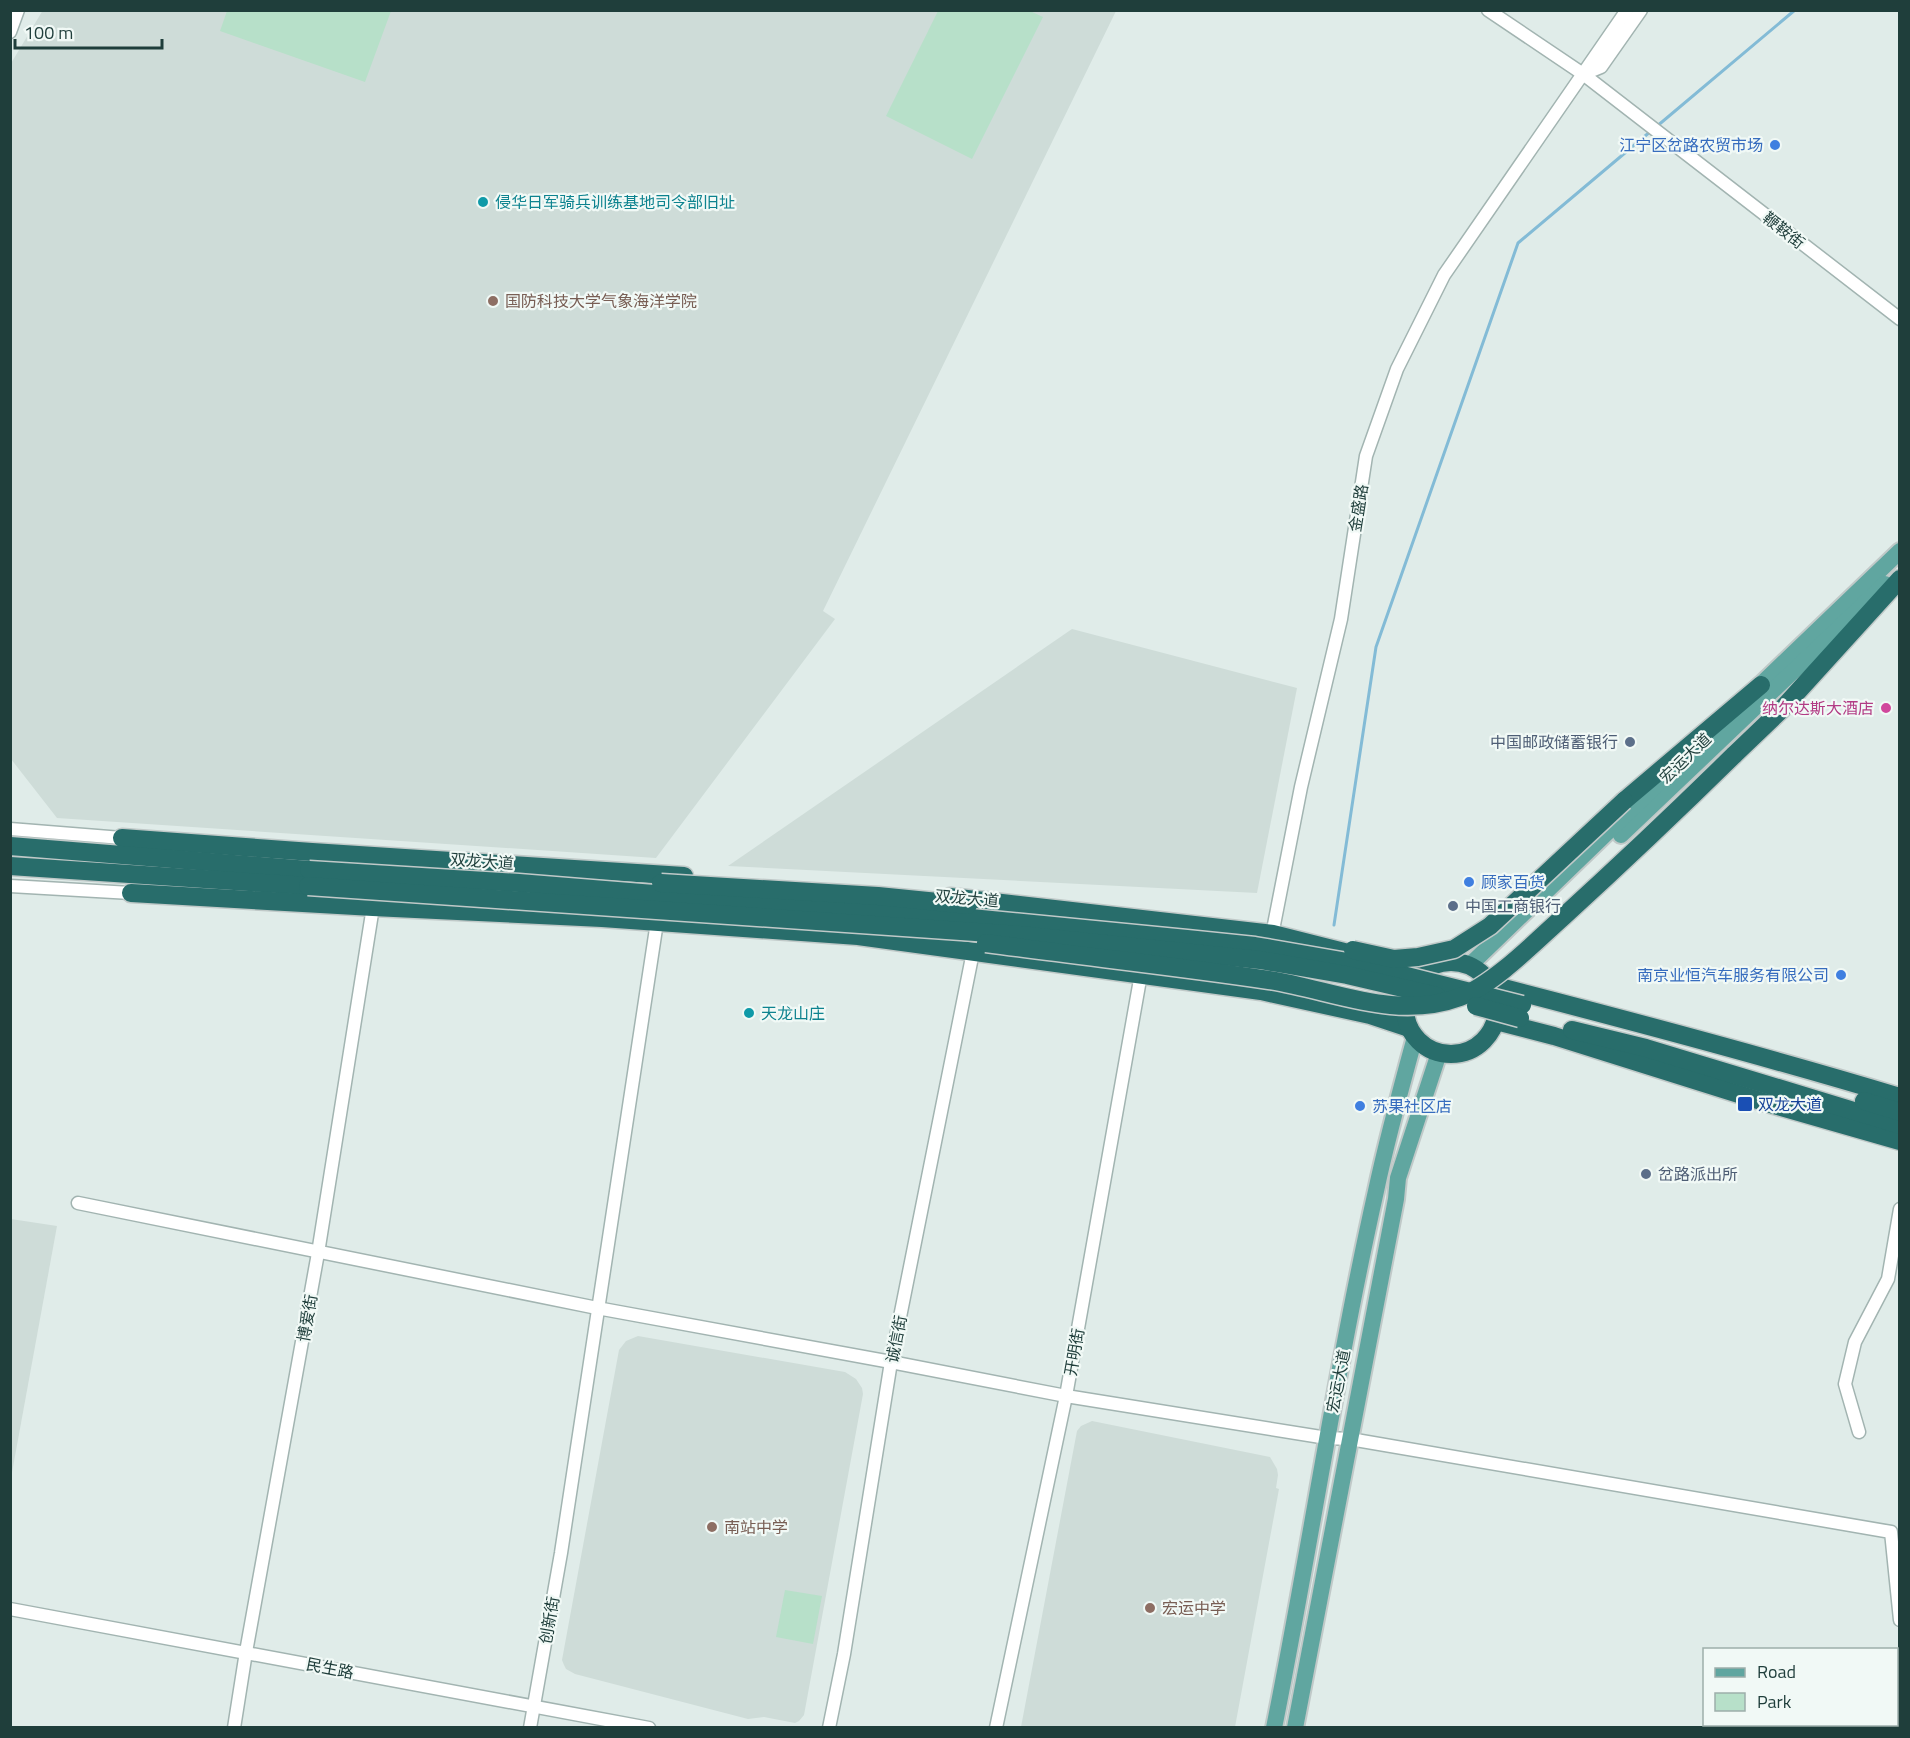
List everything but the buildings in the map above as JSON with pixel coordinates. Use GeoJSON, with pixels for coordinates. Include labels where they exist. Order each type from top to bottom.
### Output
{"type":"FeatureCollection","features":[{"type":"Feature","properties":{"kind":"highway"},"geometry":{"type":"LineString","coordinates":[[857,923],[937,937],[1272,981],[1365,1003],[1400,1007],[1431,1005],[1462,996],[1497,975],[1734,756],[1781,710],[1899,579]]}},
{"type":"Feature","properties":{"kind":"highway"},"geometry":{"type":"LineString","coordinates":[[519,883],[650,882],[878,896],[1207,930],[1352,950],[1394,959],[1418,957],[1454,949],[1490,927],[1624,801],[1761,685]]}},
{"type":"Feature","properties":{"kind":"highway","name":"双龙大道"},"geometry":{"type":"LineString","coordinates":[[122,838],[426,860],[841,885],[1107,913],[1273,934],[1421,973]]}},
{"type":"Feature","properties":{"kind":"highway","name":"双龙大道"},"geometry":{"type":"LineString","coordinates":[[10,846],[308,878],[857,923],[1020,934],[1260,960],[1347,975],[1646,1048],[1899,1125]]}},
{"type":"Feature","properties":{"kind":"highway","name":"双龙大道"},"geometry":{"type":"LineString","coordinates":[[10,866],[308,878],[519,883],[703,898],[858,907],[1255,946],[1359,964],[1522,1005],[1899,1112]]}},
{"type":"Feature","properties":{"kind":"highway"},"geometry":{"type":"LineString","coordinates":[[131,892],[657,922],[858,936],[1261,991],[1370,1015],[1412,1032]]}},
{"type":"Feature","properties":{"kind":"highway"},"geometry":{"type":"LineString","coordinates":[[1492,985],[1497,1003],[1496,1021],[1491,1033],[1481,1044],[1468,1051],[1454,1054],[1439,1053],[1426,1047],[1412,1032],[1405,1013],[1406,998],[1412,984],[1421,973],[1433,965],[1459,962],[1474,968],[1492,985],[1648,1026],[1899,1097]]}},
{"type":"Feature","properties":{"kind":"highway"},"geometry":{"type":"LineString","coordinates":[[1496,1021],[1554,1036],[1767,1103],[1899,1141]]}},
{"type":"Feature","properties":{"kind":"main road","name":"宏运大道"},"geometry":{"type":"LineString","coordinates":[[1474,968],[1899,551]]}},
{"type":"Feature","properties":{"kind":"main road","name":"宏运大道"},"geometry":{"type":"LineString","coordinates":[[1474,968],[1899,570]]}},
{"type":"Feature","properties":{"kind":"main road","name":"宏运大道"},"geometry":{"type":"LineString","coordinates":[[1274,1728],[1375,1192],[1412,1032]]}},
{"type":"Feature","properties":{"kind":"main road","name":"宏运大道"},"geometry":{"type":"LineString","coordinates":[[1295,1728],[1396,1199],[1398,1178],[1439,1053]]}},
{"type":"Feature","properties":{"kind":"street"},"geometry":{"type":"LineString","coordinates":[[10,32],[18,10]]}},
{"type":"Feature","properties":{"kind":"street"},"geometry":{"type":"LineString","coordinates":[[1488,10],[1583,74]]}},
{"type":"Feature","properties":{"kind":"street","name":"金盛路"},"geometry":{"type":"LineString","coordinates":[[1261,991],[1301,787],[1341,619],[1366,456],[1393,380],[1444,275],[1627,10]]}},
{"type":"Feature","properties":{"kind":"street","name":"金盛路"},"geometry":{"type":"LineString","coordinates":[[1583,74],[1601,67],[1641,10]]}},
{"type":"Feature","properties":{"kind":"street","name":"鞭鞍街"},"geometry":{"type":"LineString","coordinates":[[1583,74],[1899,319]]}},
{"type":"Feature","properties":{"kind":"street"},"geometry":{"type":"LineString","coordinates":[[10,829],[122,838]]}},
{"type":"Feature","properties":{"kind":"street"},"geometry":{"type":"LineString","coordinates":[[10,886],[131,892]]}},
{"type":"Feature","properties":{"kind":"street","name":"博爱街"},"geometry":{"type":"LineString","coordinates":[[234,1728],[318,1253],[373,907]]}},
{"type":"Feature","properties":{"kind":"street","name":"创新街"},"geometry":{"type":"LineString","coordinates":[[530,1728],[567,1512],[657,922]]}},
{"type":"Feature","properties":{"kind":"street","name":"诚信街"},"geometry":{"type":"LineString","coordinates":[[829,1728],[844,1654],[891,1362],[973,952]]}},
{"type":"Feature","properties":{"kind":"street","name":"开明街"},"geometry":{"type":"LineString","coordinates":[[996,1728],[1066,1396],[1141,974]]}},
{"type":"Feature","properties":{"kind":"street"},"geometry":{"type":"LineString","coordinates":[[78,1203],[597,1308],[1066,1396],[1327,1438],[1350,1439],[1895,1532],[1899,1620]]}},
{"type":"Feature","properties":{"kind":"street"},"geometry":{"type":"LineString","coordinates":[[1859,1432],[1845,1383],[1855,1342],[1894,1281],[1899,1209]]}},
{"type":"Feature","properties":{"kind":"street","name":"民生路"},"geometry":{"type":"LineString","coordinates":[[10,1609],[649,1728]]}},
{"type":"Feature","properties":{"kind":"shaded area","name":"国防科技大学气象海洋学院"},"geometry":{"type":"Polygon","coordinates":[[[43,10],[1116,11],[823,611],[835,619],[656,858],[57,818],[11,759],[10,65],[43,10]]]}},
{"type":"Feature","properties":{"kind":"shaded area"},"geometry":{"type":"Polygon","coordinates":[[[1072,629],[1297,688],[1257,893],[728,866],[1072,629]]]}},
{"type":"Feature","properties":{"kind":"shaded area"},"geometry":{"type":"Polygon","coordinates":[[[10,1219],[57,1226],[11,1478],[10,1219]]]}},
{"type":"Feature","properties":{"kind":"shaded area","name":"南站中学"},"geometry":{"type":"Polygon","coordinates":[[[638,1336],[845,1372],[856,1379],[862,1388],[863,1394],[804,1715],[795,1723],[764,1717],[748,1719],[575,1674],[566,1669],[564,1665],[562,1660],[619,1350],[626,1341],[638,1336]]]}},
{"type":"Feature","properties":{"kind":"shaded area","name":"宏运中学"},"geometry":{"type":"Polygon","coordinates":[[[1092,1421],[1270,1457],[1277,1469],[1276,1488],[1279,1489],[1235,1727],[1021,1727],[1077,1431],[1081,1426],[1092,1421]]]}},
{"type":"Feature","properties":{"kind":"green space"},"geometry":{"type":"Polygon","coordinates":[[[227,10],[391,11],[365,82],[220,31],[227,10]]]}},
{"type":"Feature","properties":{"kind":"green space"},"geometry":{"type":"Polygon","coordinates":[[[938,11],[1030,11],[1043,17],[972,159],[886,116],[938,11]]]}},
{"type":"Feature","properties":{"kind":"green space"},"geometry":{"type":"Polygon","coordinates":[[[785,1590],[822,1596],[813,1644],[776,1637],[785,1590]]]}},
{"type":"Feature","properties":{"kind":"waterway"},"geometry":{"type":"LineString","coordinates":[[1656,127],[1795,10]]}},
{"type":"Feature","properties":{"kind":"waterway"},"geometry":{"type":"LineString","coordinates":[[1334,925],[1376,647],[1518,243],[1651,131]]}},
{"type":"Feature","properties":{"kind":"place","name":"江宁区岔路农贸市场"},"geometry":{"type":"Point","coordinates":[1775,145]}},
{"type":"Feature","properties":{"kind":"place","name":"侵华日军骑兵训练基地司令部旧址"},"geometry":{"type":"Point","coordinates":[483,202]}},
{"type":"Feature","properties":{"kind":"place","name":"国防科技大学气象海洋学院"},"geometry":{"type":"Point","coordinates":[493,301]}},
{"type":"Feature","properties":{"kind":"place","name":"纳尔达斯大酒店"},"geometry":{"type":"Point","coordinates":[1886,708]}},
{"type":"Feature","properties":{"kind":"place","name":"中国邮政储蓄银行"},"geometry":{"type":"Point","coordinates":[1630,742]}},
{"type":"Feature","properties":{"kind":"place","name":"顾家百货"},"geometry":{"type":"Point","coordinates":[1469,882]}},
{"type":"Feature","properties":{"kind":"place","name":"中国工商银行"},"geometry":{"type":"Point","coordinates":[1453,906]}},
{"type":"Feature","properties":{"kind":"place","name":"南京业恒汽车服务有限公司"},"geometry":{"type":"Point","coordinates":[1841,975]}},
{"type":"Feature","properties":{"kind":"place","name":"天龙山庄"},"geometry":{"type":"Point","coordinates":[749,1013]}},
{"type":"Feature","properties":{"kind":"place","name":"双龙大道"},"geometry":{"type":"Point","coordinates":[1745,1104]}},
{"type":"Feature","properties":{"kind":"place","name":"苏果社区店"},"geometry":{"type":"Point","coordinates":[1360,1106]}},
{"type":"Feature","properties":{"kind":"place","name":"岔路派出所"},"geometry":{"type":"Point","coordinates":[1646,1174]}},
{"type":"Feature","properties":{"kind":"place","name":"南站中学"},"geometry":{"type":"Point","coordinates":[712,1527]}},
{"type":"Feature","properties":{"kind":"place","name":"宏运中学"},"geometry":{"type":"Point","coordinates":[1150,1608]}}]}
